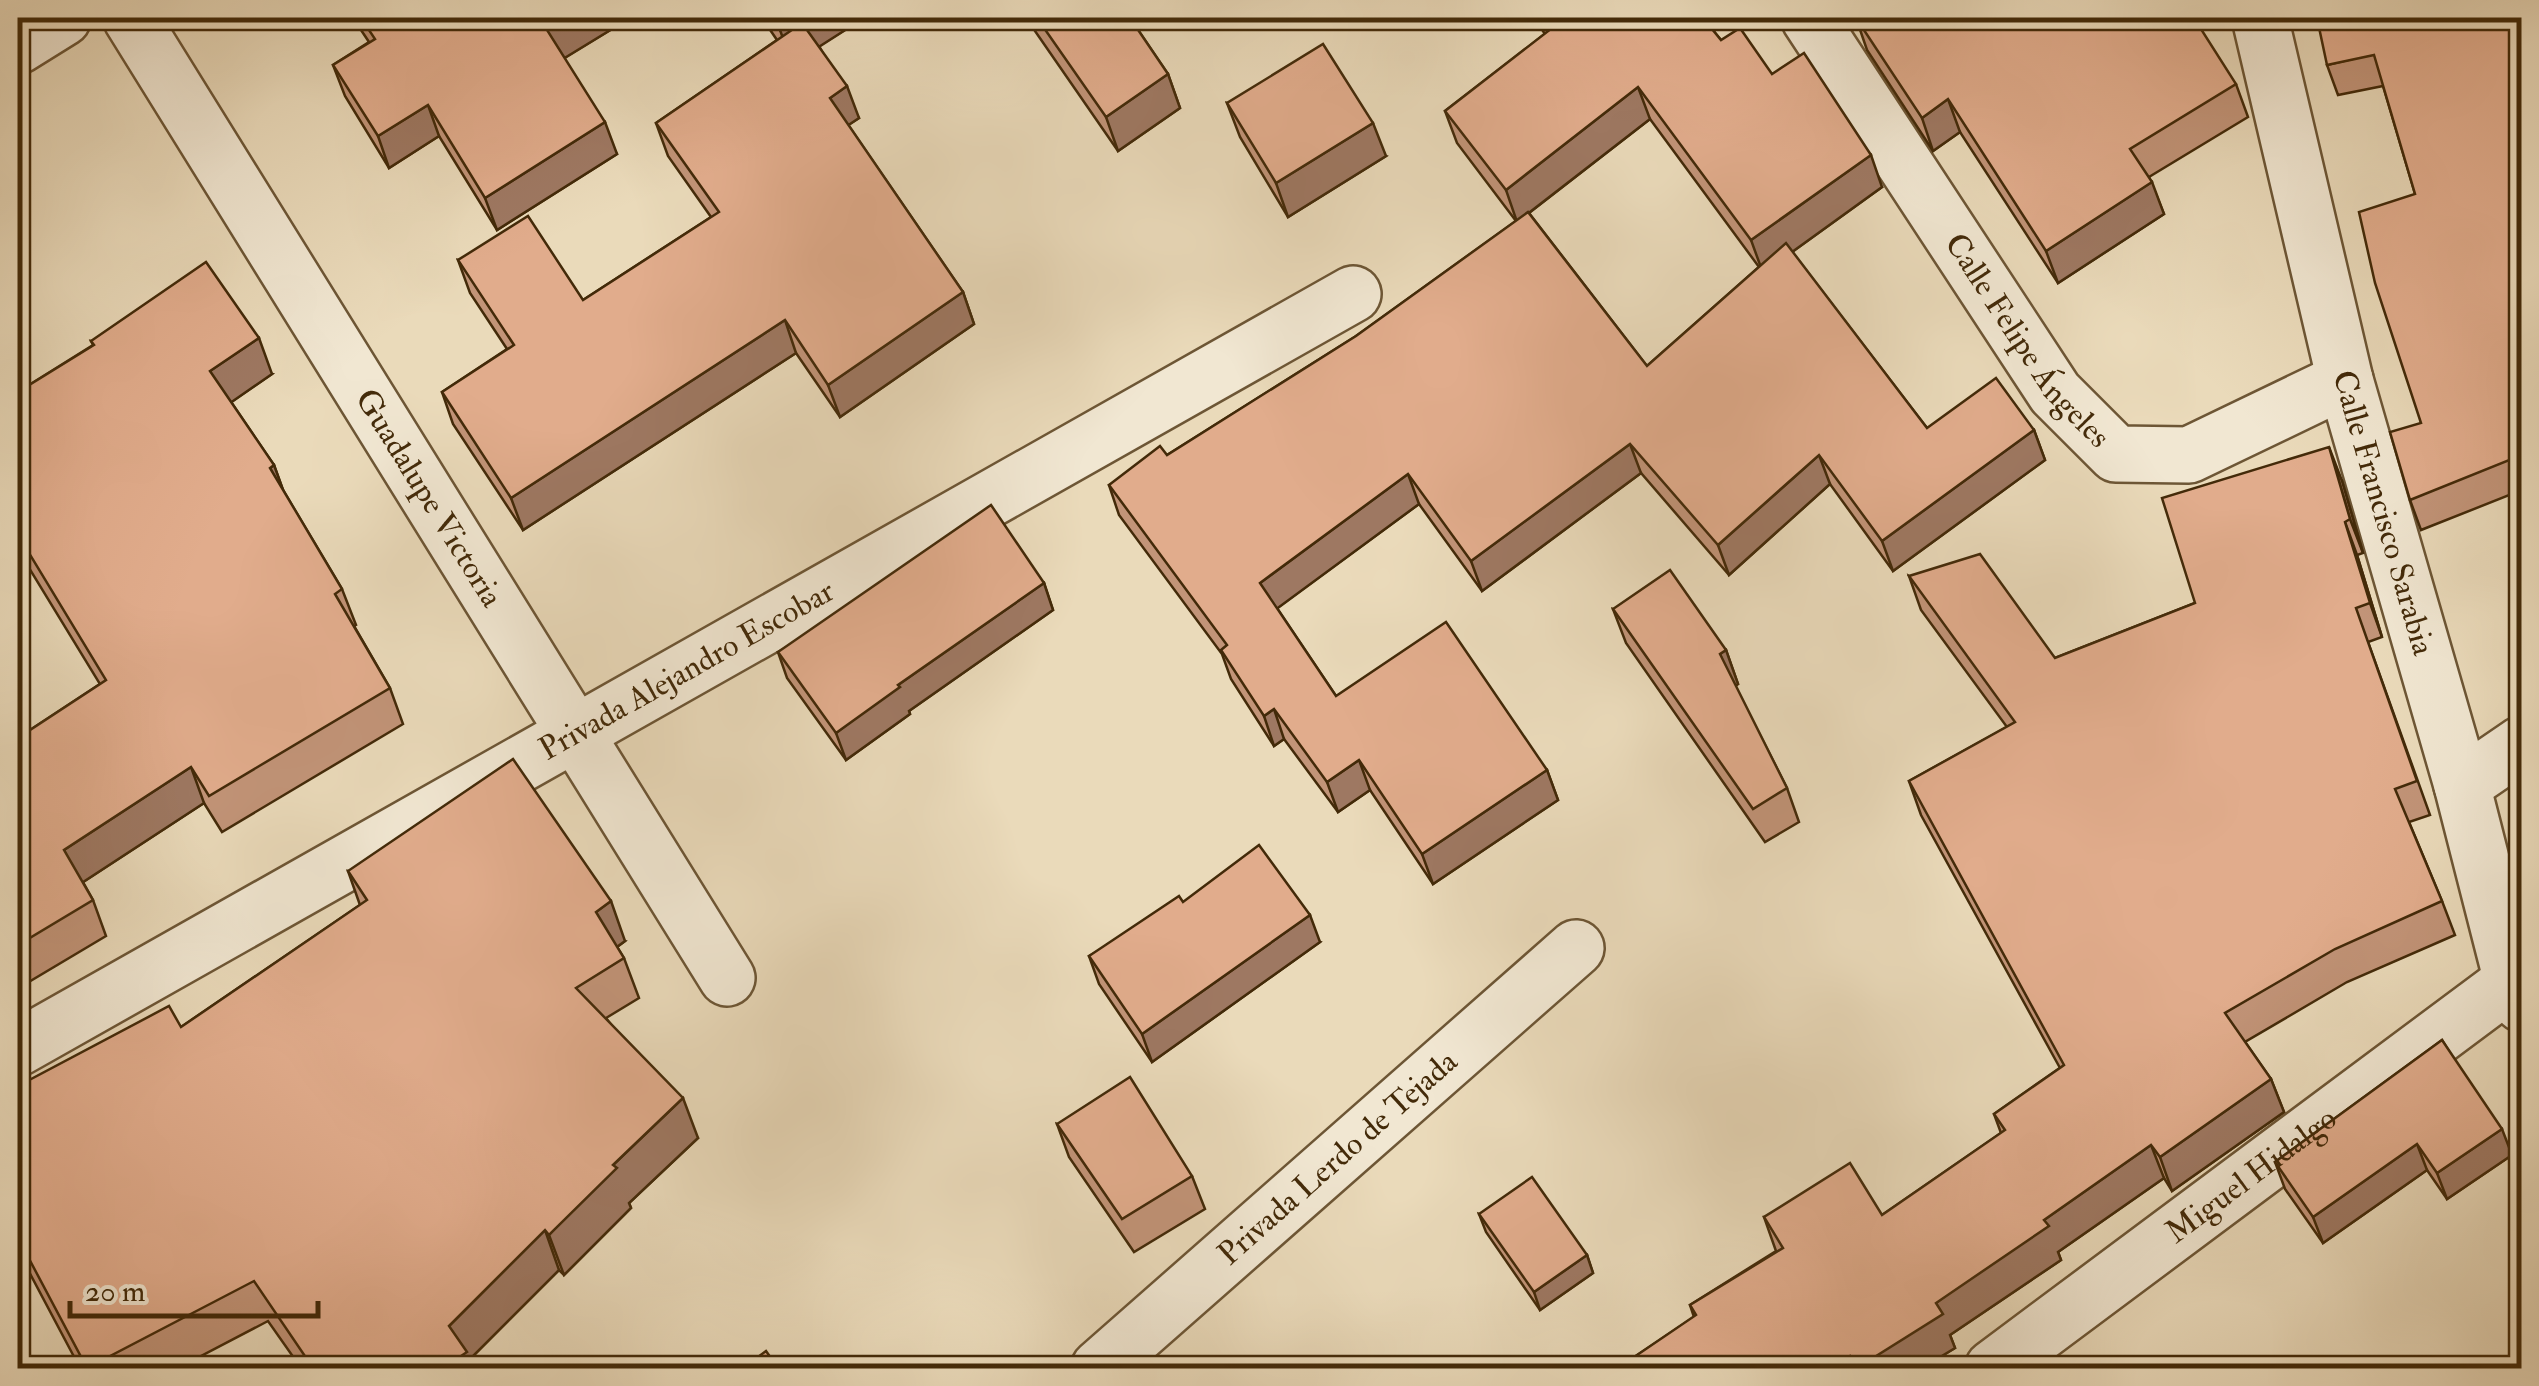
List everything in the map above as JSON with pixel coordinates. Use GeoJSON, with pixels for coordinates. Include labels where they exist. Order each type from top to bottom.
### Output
{"type":"FeatureCollection","features":[{"type":"Feature","properties":{"kind":"street"},"geometry":{"type":"LineString","coordinates":[[18,46],[63,18]]}},
{"type":"Feature","properties":{"kind":"street","name":"Guadalupe Victoria"},"geometry":{"type":"LineString","coordinates":[[131,18],[726,978]]}},
{"type":"Feature","properties":{"kind":"street","name":"Calle Felipe Ángeles"},"geometry":{"type":"LineString","coordinates":[[1808,18],[2055,393],[2116,454],[2189,455],[2344,380]]}},
{"type":"Feature","properties":{"kind":"street","name":"Calle Francisco Sarabia"},"geometry":{"type":"LineString","coordinates":[[2260,18],[2344,380],[2462,785],[2517,993]]}},
{"type":"Feature","properties":{"kind":"street","name":"Privada Alejandro Escobar"},"geometry":{"type":"LineString","coordinates":[[18,1048],[1353,294]]}},
{"type":"Feature","properties":{"kind":"street"},"geometry":{"type":"LineString","coordinates":[[2462,785],[2522,744]]}},
{"type":"Feature","properties":{"kind":"street","name":"Privada Lerdo de Tejada"},"geometry":{"type":"LineString","coordinates":[[1099,1368],[1576,948]]}},
{"type":"Feature","properties":{"kind":"street","name":"Miguel Hidalgo"},"geometry":{"type":"LineString","coordinates":[[1993,1368],[2517,993]]}},
{"type":"Feature","properties":{"kind":"building"},"geometry":{"type":"Polygon","coordinates":[[[361,18],[568,18],[547,30],[605,122],[485,198],[428,105],[378,136],[333,65],[375,39],[361,18]]]}},
{"type":"Feature","properties":{"kind":"building"},"geometry":{"type":"Polygon","coordinates":[[[772,18],[799,18],[780,30],[772,18]]]}},
{"type":"Feature","properties":{"kind":"building"},"geometry":{"type":"Polygon","coordinates":[[[1037,18],[1130,18],[1168,74],[1106,117],[1037,18]]]}},
{"type":"Feature","properties":{"kind":"building"},"geometry":{"type":"Polygon","coordinates":[[[1544,18],[1703,18],[1721,40],[1740,28],[1772,74],[1804,53],[1871,155],[1751,240],[1638,87],[1506,190],[1445,111],[1552,28],[1544,18]]]}},
{"type":"Feature","properties":{"kind":"building"},"geometry":{"type":"Polygon","coordinates":[[[1856,18],[2194,18],[2236,84],[2130,149],[2152,182],[2046,251],[1948,99],[1922,118],[1856,18]]]}},
{"type":"Feature","properties":{"kind":"building"},"geometry":{"type":"Polygon","coordinates":[[[2317,18],[2522,18],[2522,455],[2410,500],[2390,432],[2421,423],[2375,283],[2359,212],[2415,194],[2374,55],[2327,65],[2317,18]]]}},
{"type":"Feature","properties":{"kind":"building"},"geometry":{"type":"Polygon","coordinates":[[[802,23],[847,86],[830,98],[963,292],[828,385],[785,320],[511,498],[442,392],[514,345],[458,260],[528,216],[583,300],[719,212],[656,123],[802,23]]]}},
{"type":"Feature","properties":{"kind":"building"},"geometry":{"type":"Polygon","coordinates":[[[1323,44],[1373,123],[1276,183],[1227,103],[1323,44]]]}},
{"type":"Feature","properties":{"kind":"building"},"geometry":{"type":"Polygon","coordinates":[[[1528,212],[1647,366],[1786,243],[1927,428],[1996,378],[2034,430],[1882,541],[1819,455],[1718,545],[1630,444],[1471,561],[1408,474],[1260,583],[1336,696],[1446,622],[1547,770],[1422,854],[1359,760],[1327,782],[1274,709],[1264,716],[1221,650],[1227,645],[1109,485],[1160,446],[1167,455],[1356,336],[1528,212]]]}},
{"type":"Feature","properties":{"kind":"building"},"geometry":{"type":"Polygon","coordinates":[[[206,262],[259,338],[210,371],[274,465],[270,468],[342,589],[335,594],[390,688],[209,796],[191,767],[64,850],[93,900],[18,945],[18,738],[106,680],[18,535],[18,392],[94,345],[91,341],[206,262]]]}},
{"type":"Feature","properties":{"kind":"building"},"geometry":{"type":"Polygon","coordinates":[[[2329,447],[2350,519],[2345,522],[2370,603],[2356,608],[2417,781],[2395,789],[2442,901],[2335,949],[2225,1013],[2271,1079],[2160,1157],[2151,1145],[2044,1220],[2049,1226],[1936,1303],[1943,1314],[1857,1368],[1850,1356],[1831,1368],[1618,1368],[1696,1315],[1690,1305],[1783,1248],[1764,1217],[1850,1163],[1882,1215],[2005,1130],[1994,1114],[2064,1065],[1909,781],[2015,722],[1909,576],[1980,554],[2055,658],[2195,603],[2162,498],[2329,447]]]}},
{"type":"Feature","properties":{"kind":"building"},"geometry":{"type":"Polygon","coordinates":[[[991,505],[1044,583],[836,733],[778,652],[991,505]]]}},
{"type":"Feature","properties":{"kind":"building"},"geometry":{"type":"Polygon","coordinates":[[[1670,570],[1726,650],[1720,654],[1787,788],[1753,809],[1613,609],[1670,570]]]}},
{"type":"Feature","properties":{"kind":"building"},"geometry":{"type":"Polygon","coordinates":[[[513,759],[611,901],[596,912],[624,958],[576,988],[683,1098],[613,1165],[617,1168],[549,1235],[545,1230],[449,1326],[467,1352],[443,1368],[313,1368],[254,1281],[87,1368],[18,1238],[18,1086],[169,1006],[181,1027],[367,900],[348,871],[513,759]]]}},
{"type":"Feature","properties":{"kind":"building"},"geometry":{"type":"Polygon","coordinates":[[[1259,845],[1310,915],[1142,1034],[1089,956],[1179,896],[1183,902],[1259,845]]]}},
{"type":"Feature","properties":{"kind":"building"},"geometry":{"type":"Polygon","coordinates":[[[2442,1040],[2502,1129],[2437,1173],[2417,1144],[2313,1217],[2275,1162],[2442,1040]]]}},
{"type":"Feature","properties":{"kind":"building"},"geometry":{"type":"Polygon","coordinates":[[[1130,1077],[1192,1176],[1122,1219],[1057,1124],[1130,1077]]]}},
{"type":"Feature","properties":{"kind":"building"},"geometry":{"type":"Polygon","coordinates":[[[1532,1177],[1587,1255],[1534,1292],[1479,1214],[1532,1177]]]}},
{"type":"Feature","properties":{"kind":"building"},"geometry":{"type":"Polygon","coordinates":[[[766,1351],[778,1368],[743,1368],[766,1351]]]}}]}
